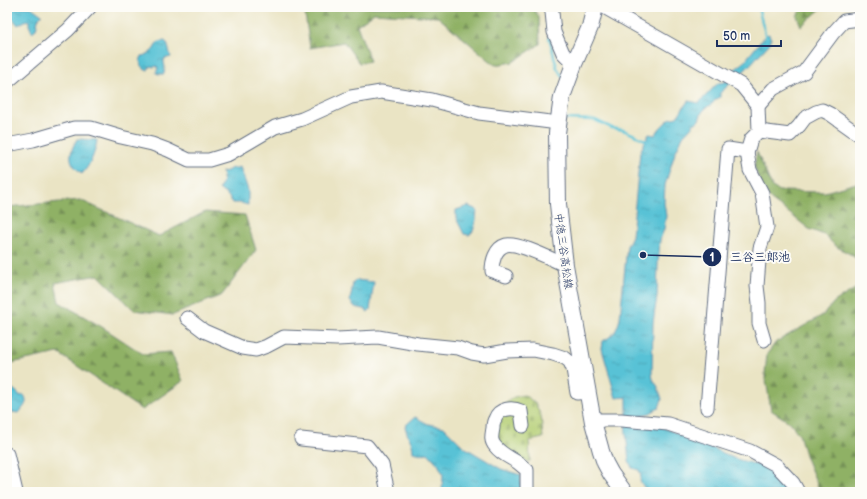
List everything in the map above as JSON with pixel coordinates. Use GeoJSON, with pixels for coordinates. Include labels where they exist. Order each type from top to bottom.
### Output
{"type":"FeatureCollection","features":[{"type":"Feature","properties":{"kind":"main road","name":"中徳三谷高松線"},"geometry":{"type":"LineString","coordinates":[[595,7],[590,27],[562,97],[557,133],[558,204],[565,265],[593,422],[605,463],[624,492]]}},
{"type":"Feature","properties":{"kind":"street"},"geometry":{"type":"LineString","coordinates":[[7,82],[68,30],[90,7]]}},
{"type":"Feature","properties":{"kind":"street"},"geometry":{"type":"LineString","coordinates":[[550,7],[554,32],[563,53],[574,64]]}},
{"type":"Feature","properties":{"kind":"street"},"geometry":{"type":"LineString","coordinates":[[604,7],[741,85],[758,106],[759,131],[752,138],[747,152],[750,170],[762,193],[767,227],[760,248],[758,286],[759,323],[764,340]]}},
{"type":"Feature","properties":{"kind":"street"},"geometry":{"type":"LineString","coordinates":[[758,106],[773,89],[804,72],[832,33],[844,21],[860,19]]}},
{"type":"Feature","properties":{"kind":"street"},"geometry":{"type":"LineString","coordinates":[[7,145],[33,140],[74,128],[91,128],[152,144],[189,160],[209,160],[230,154],[275,127],[302,119],[351,97],[381,92],[432,100],[479,113],[558,123]]}},
{"type":"Feature","properties":{"kind":"street"},"geometry":{"type":"LineString","coordinates":[[759,131],[790,135],[805,118],[822,110],[858,134]]}},
{"type":"Feature","properties":{"kind":"street"},"geometry":{"type":"LineString","coordinates":[[707,408],[728,149],[747,152]]}},
{"type":"Feature","properties":{"kind":"street"},"geometry":{"type":"LineString","coordinates":[[506,276],[492,271],[492,264],[498,250],[506,245],[517,246],[538,253],[565,265]]}},
{"type":"Feature","properties":{"kind":"street"},"geometry":{"type":"LineString","coordinates":[[187,318],[204,331],[243,348],[256,350],[284,337],[337,339],[378,337],[418,344],[458,348],[484,355],[507,351],[533,350],[565,358],[570,362],[573,369],[577,393],[588,392]]}},
{"type":"Feature","properties":{"kind":"street"},"geometry":{"type":"LineString","coordinates":[[523,426],[521,411],[510,408],[503,410],[497,414],[494,419],[491,438],[494,445],[502,454],[517,462],[527,470],[527,492]]}},
{"type":"Feature","properties":{"kind":"street"},"geometry":{"type":"LineString","coordinates":[[593,422],[599,420],[621,420],[668,424],[750,451],[776,465],[793,483],[798,492]]}},
{"type":"Feature","properties":{"kind":"street"},"geometry":{"type":"LineString","coordinates":[[301,439],[367,446],[382,465],[388,492]]}},
{"type":"Feature","properties":{"kind":"street"},"geometry":{"type":"LineString","coordinates":[[7,454],[16,492]]}},
{"type":"Feature","properties":{"kind":"green space"},"geometry":{"type":"Polygon","coordinates":[[[304,7],[531,7],[539,16],[540,44],[513,62],[495,65],[438,17],[374,13],[357,25],[370,61],[359,63],[344,42],[310,48],[304,7]]]}},
{"type":"Feature","properties":{"kind":"green space"},"geometry":{"type":"Polygon","coordinates":[[[802,7],[823,7],[801,26],[797,16],[802,7]]]}},
{"type":"Feature","properties":{"kind":"green space"},"geometry":{"type":"Polygon","coordinates":[[[757,152],[772,187],[779,191],[825,192],[860,182],[860,266],[858,260],[850,254],[837,247],[824,235],[809,229],[771,200],[761,185],[754,166],[757,152]]]}},
{"type":"Feature","properties":{"kind":"green space"},"geometry":{"type":"Polygon","coordinates":[[[80,200],[159,236],[205,212],[245,215],[256,250],[222,295],[173,315],[134,310],[98,275],[55,283],[59,302],[102,327],[143,354],[171,352],[183,381],[142,410],[58,353],[7,364],[7,207],[80,200]]]}},
{"type":"Feature","properties":{"kind":"green space"},"geometry":{"type":"Polygon","coordinates":[[[860,277],[860,492],[818,492],[818,486],[806,458],[799,434],[789,422],[771,410],[765,374],[767,354],[776,342],[823,315],[834,302],[858,287],[860,277]]]}},
{"type":"Feature","properties":{"kind":"green space"},"geometry":{"type":"Polygon","coordinates":[[[524,395],[535,403],[541,416],[543,438],[529,441],[530,461],[519,462],[504,454],[494,431],[504,404],[514,397],[524,395]]]}},
{"type":"Feature","properties":{"kind":"water"},"geometry":{"type":"Polygon","coordinates":[[[7,7],[31,7],[42,15],[38,19],[36,29],[32,32],[29,25],[29,20],[18,25],[7,15],[7,7]]]}},
{"type":"Feature","properties":{"kind":"water"},"geometry":{"type":"Polygon","coordinates":[[[769,34],[771,39],[770,43],[747,68],[720,93],[720,97],[702,112],[699,120],[683,136],[675,153],[665,185],[664,203],[666,216],[664,229],[660,240],[657,297],[653,323],[652,374],[662,399],[659,408],[650,413],[641,415],[667,429],[733,458],[772,469],[780,479],[786,492],[647,492],[640,481],[641,475],[639,470],[632,468],[629,461],[625,423],[627,414],[627,397],[616,398],[602,349],[603,341],[610,337],[614,332],[618,326],[620,318],[627,246],[632,236],[640,152],[649,134],[655,135],[669,119],[677,117],[688,101],[699,103],[718,83],[725,82],[729,74],[743,63],[766,35],[769,34]]]}},
{"type":"Feature","properties":{"kind":"water"},"geometry":{"type":"Polygon","coordinates":[[[165,41],[171,57],[164,59],[164,74],[156,73],[158,68],[157,66],[150,66],[148,70],[145,70],[141,66],[140,61],[142,56],[151,52],[158,43],[165,41]]]}},
{"type":"Feature","properties":{"kind":"water"},"geometry":{"type":"Polygon","coordinates":[[[77,139],[97,140],[92,158],[82,174],[71,160],[72,149],[77,139]]]}},
{"type":"Feature","properties":{"kind":"water"},"geometry":{"type":"Polygon","coordinates":[[[240,167],[248,190],[248,205],[233,203],[229,197],[219,189],[223,181],[222,172],[240,167]]]}},
{"type":"Feature","properties":{"kind":"water"},"geometry":{"type":"Polygon","coordinates":[[[468,206],[477,210],[473,231],[469,235],[464,234],[456,218],[456,210],[468,206]]]}},
{"type":"Feature","properties":{"kind":"water"},"geometry":{"type":"Polygon","coordinates":[[[356,280],[374,282],[370,310],[368,312],[364,309],[355,307],[350,301],[353,283],[356,280]]]}},
{"type":"Feature","properties":{"kind":"water"},"geometry":{"type":"Polygon","coordinates":[[[13,389],[20,396],[24,395],[26,402],[19,413],[11,412],[7,415],[7,406],[12,400],[11,393],[7,390],[13,389]]]}},
{"type":"Feature","properties":{"kind":"water"},"geometry":{"type":"Polygon","coordinates":[[[415,417],[428,424],[444,427],[464,447],[501,469],[521,475],[521,492],[442,492],[443,474],[438,464],[428,453],[422,454],[413,452],[405,426],[415,417]]]}},
{"type":"Feature","properties":{"kind":"waterway"},"geometry":{"type":"LineString","coordinates":[[758,7],[766,37]]}},
{"type":"Feature","properties":{"kind":"waterway"},"geometry":{"type":"LineString","coordinates":[[549,37],[557,68],[563,77]]}},
{"type":"Feature","properties":{"kind":"waterway"},"geometry":{"type":"LineString","coordinates":[[566,118],[595,120],[612,128],[623,130],[647,141]]}},
{"type":"Feature","properties":{"kind":"place","name":"三谷三郎池"},"geometry":{"type":"Point","coordinates":[643,255]}}]}
